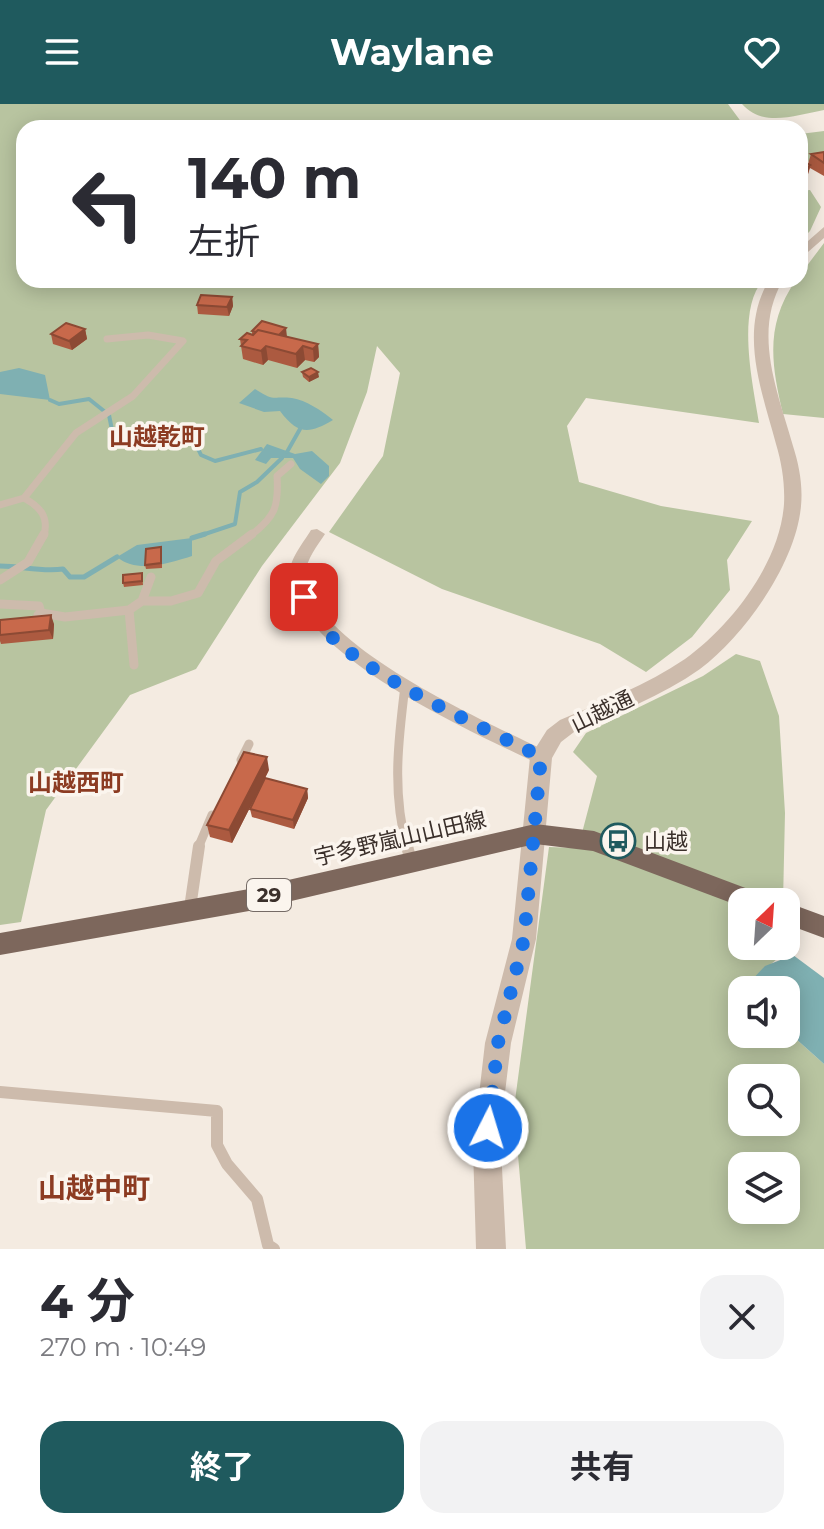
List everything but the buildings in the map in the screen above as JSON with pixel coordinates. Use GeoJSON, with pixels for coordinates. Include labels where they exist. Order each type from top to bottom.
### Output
{"type":"FeatureCollection","features":[{"type":"Feature","properties":{"kind":"main road","name":"宇多野嵐山山田線"},"geometry":{"type":"LineString","coordinates":[[0,944],[190,912],[535,834],[594,841],[728,891]]}},
{"type":"Feature","properties":{"kind":"main road"},"geometry":{"type":"LineString","coordinates":[[800,918],[824,927]]}},
{"type":"Feature","properties":{"kind":"street"},"geometry":{"type":"LineString","coordinates":[[808,247],[824,231]]}},
{"type":"Feature","properties":{"kind":"street","name":"山越通"},"geometry":{"type":"LineString","coordinates":[[541,757],[554,736],[567,726],[694,664],[718,643],[779,558],[794,512],[793,486],[768,400],[760,349],[767,301],[773,288]]}},
{"type":"Feature","properties":{"kind":"street"},"geometry":{"type":"LineString","coordinates":[[317,534],[298,573],[304,597],[323,628],[353,653],[405,686],[541,757],[524,939],[501,1028],[490,1097],[487,1147],[491,1249]]}},
{"type":"Feature","properties":{"kind":"lane"},"geometry":{"type":"LineString","coordinates":[[0,505],[24,498],[76,433],[133,396],[183,341],[148,335],[107,339]]}},
{"type":"Feature","properties":{"kind":"lane"},"geometry":{"type":"LineString","coordinates":[[29,620],[41,613],[65,617],[129,610],[142,601],[171,601],[198,593],[216,561],[264,525],[279,503],[277,476],[291,464]]}},
{"type":"Feature","properties":{"kind":"lane"},"geometry":{"type":"LineString","coordinates":[[0,580],[16,576],[41,545],[46,522],[41,509],[24,498]]}},
{"type":"Feature","properties":{"kind":"lane"},"geometry":{"type":"LineString","coordinates":[[142,601],[151,577]]}},
{"type":"Feature","properties":{"kind":"lane"},"geometry":{"type":"LineString","coordinates":[[0,604],[39,606],[41,613]]}},
{"type":"Feature","properties":{"kind":"lane"},"geometry":{"type":"LineString","coordinates":[[129,610],[134,665]]}},
{"type":"Feature","properties":{"kind":"lane"},"geometry":{"type":"LineString","coordinates":[[405,686],[396,763],[398,801],[411,862]]}},
{"type":"Feature","properties":{"kind":"lane"},"geometry":{"type":"LineString","coordinates":[[236,769],[249,744]]}},
{"type":"Feature","properties":{"kind":"lane"},"geometry":{"type":"LineString","coordinates":[[190,912],[192,867],[197,844],[216,806]]}},
{"type":"Feature","properties":{"kind":"lane"},"geometry":{"type":"LineString","coordinates":[[0,1092],[217,1111],[217,1145],[257,1199],[268,1245],[274,1249]]}},
{"type":"Feature","properties":{"kind":"green space"},"geometry":{"type":"Polygon","coordinates":[[[0,104],[728,104],[740,120],[16,120],[16,288],[758,288],[750,310],[748,329],[759,423],[586,398],[567,426],[579,482],[661,506],[752,521],[727,560],[730,590],[692,637],[646,672],[600,644],[442,589],[329,532],[383,456],[400,373],[377,346],[367,392],[340,463],[262,566],[196,669],[130,695],[46,810],[21,922],[0,925],[0,104]]]}},
{"type":"Feature","properties":{"kind":"green space"},"geometry":{"type":"Polygon","coordinates":[[[742,104],[824,104],[824,110],[770,118],[750,111],[742,104]]]}},
{"type":"Feature","properties":{"kind":"green space"},"geometry":{"type":"Polygon","coordinates":[[[824,131],[824,159],[808,162],[808,133],[824,131]]]}},
{"type":"Feature","properties":{"kind":"green space"},"geometry":{"type":"Polygon","coordinates":[[[808,190],[821,207],[808,233],[808,190]]]}},
{"type":"Feature","properties":{"kind":"green space"},"geometry":{"type":"Polygon","coordinates":[[[824,243],[824,418],[783,414],[774,361],[773,345],[779,312],[791,288],[808,288],[808,264],[824,243]]]}},
{"type":"Feature","properties":{"kind":"green space"},"geometry":{"type":"Polygon","coordinates":[[[736,654],[760,661],[779,716],[785,813],[783,888],[728,888],[728,960],[776,960],[757,976],[728,976],[728,1048],[800,1048],[800,1043],[824,1064],[824,1249],[526,1249],[514,1108],[549,847],[578,848],[597,776],[573,752],[586,733],[703,676],[736,654]]]}},
{"type":"Feature","properties":{"kind":"water"},"geometry":{"type":"Polygon","coordinates":[[[19,368],[45,375],[50,400],[0,394],[0,372],[19,368]]]}},
{"type":"Feature","properties":{"kind":"water"},"geometry":{"type":"Polygon","coordinates":[[[255,389],[270,397],[303,401],[333,420],[304,430],[292,424],[280,411],[264,412],[239,403],[255,389]]]}},
{"type":"Feature","properties":{"kind":"water"},"geometry":{"type":"Polygon","coordinates":[[[267,444],[295,454],[312,451],[329,466],[329,476],[321,484],[300,469],[293,458],[271,458],[266,464],[255,460],[267,444]]]}},
{"type":"Feature","properties":{"kind":"water"},"geometry":{"type":"Polygon","coordinates":[[[192,538],[192,556],[174,562],[144,566],[117,557],[137,545],[192,538]]]}},
{"type":"Feature","properties":{"kind":"water"},"geometry":{"type":"Polygon","coordinates":[[[780,960],[800,960],[824,978],[824,1064],[800,1043],[800,976],[756,976],[765,966],[780,960]]]}},
{"type":"Feature","properties":{"kind":"waterway"},"geometry":{"type":"LineString","coordinates":[[50,400],[59,404],[89,399],[109,415],[113,435],[129,442],[153,443],[167,435],[180,434],[192,441],[201,455],[215,461],[261,449]]}},
{"type":"Feature","properties":{"kind":"waterway"},"geometry":{"type":"LineString","coordinates":[[287,452],[300,429]]}},
{"type":"Feature","properties":{"kind":"waterway"},"geometry":{"type":"LineString","coordinates":[[205,534],[235,524],[240,492],[257,482],[282,458]]}},
{"type":"Feature","properties":{"kind":"waterway"},"geometry":{"type":"LineString","coordinates":[[192,538],[205,534]]}},
{"type":"Feature","properties":{"kind":"waterway"},"geometry":{"type":"LineString","coordinates":[[199,536],[205,534]]}},
{"type":"Feature","properties":{"kind":"waterway"},"geometry":{"type":"LineString","coordinates":[[0,566],[63,569],[70,577],[84,577],[117,557]]}},
{"type":"Feature","properties":{"kind":"place","name":"山越"},"geometry":{"type":"Point","coordinates":[618,841]}},
{"type":"Feature","properties":{"kind":"district","name":"山越乾町"},"geometry":{"type":"Point","coordinates":[157,437]}},
{"type":"Feature","properties":{"kind":"district","name":"山越西町"},"geometry":{"type":"Point","coordinates":[76,783]}},
{"type":"Feature","properties":{"kind":"district","name":"山越中町"},"geometry":{"type":"Point","coordinates":[94,1188]}},
{"type":"Feature","properties":{"kind":"route"},"geometry":{"type":"LineString","coordinates":[[304,597],[323,628],[353,653],[405,686],[541,757],[524,939],[498,1043],[488,1128]]}}]}
